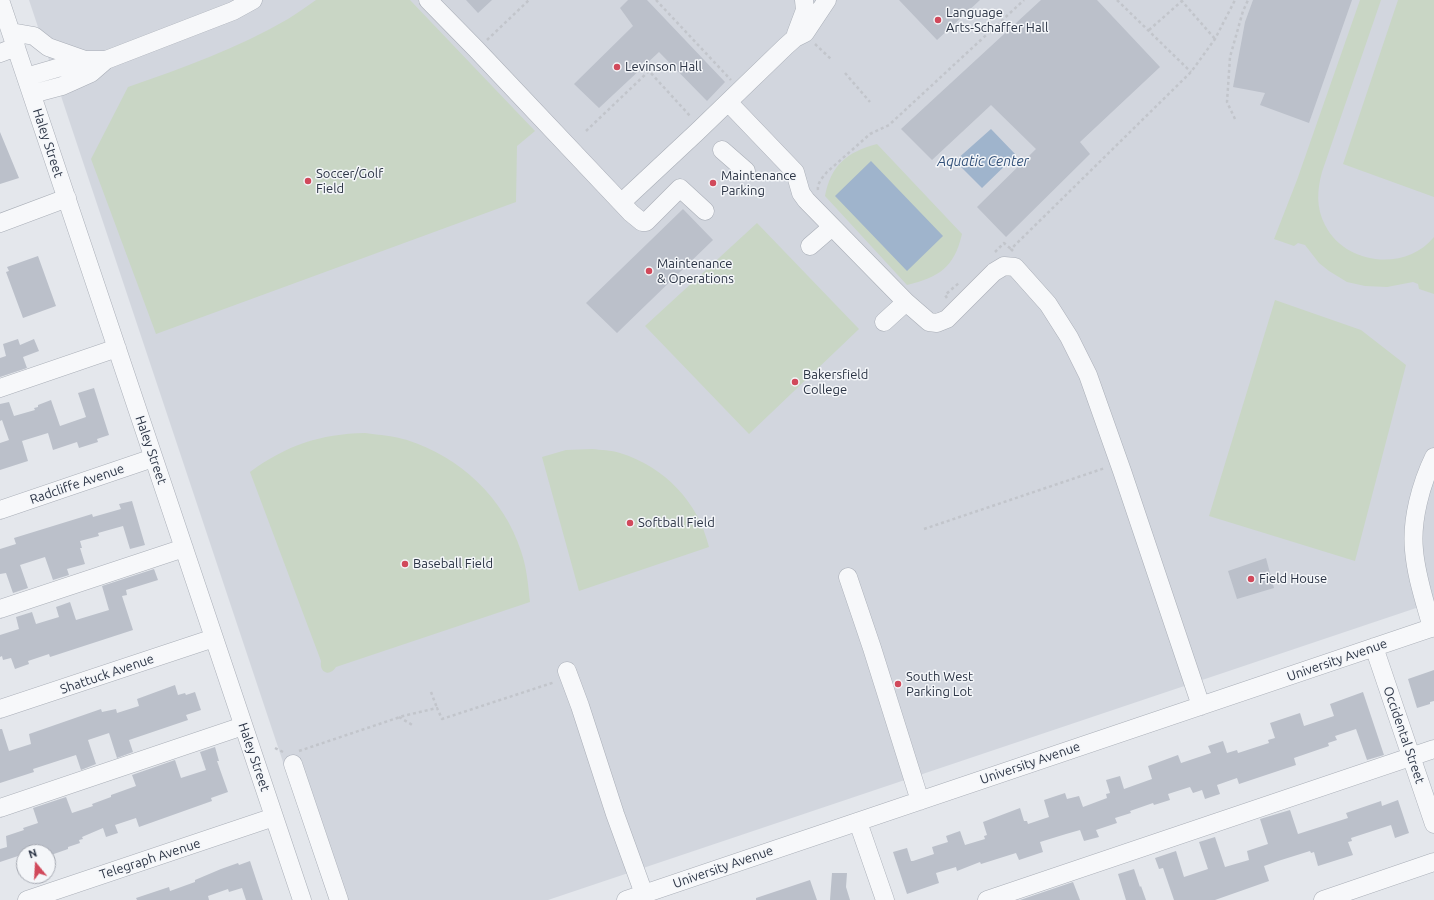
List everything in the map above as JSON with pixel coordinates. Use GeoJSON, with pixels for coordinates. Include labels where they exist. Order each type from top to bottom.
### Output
{"type":"FeatureCollection","features":[{"type":"Feature","properties":{"kind":"street","name":"Haley Street"},"geometry":{"type":"LineString","coordinates":[[0,0],[9,44],[26,77],[32,94],[302,900]]}},
{"type":"Feature","properties":{"kind":"street"},"geometry":{"type":"LineString","coordinates":[[32,94],[62,86],[91,73],[106,60],[233,11],[253,0]]}},
{"type":"Feature","properties":{"kind":"street"},"geometry":{"type":"LineString","coordinates":[[428,0],[642,222],[646,222],[680,188],[705,211]]}},
{"type":"Feature","properties":{"kind":"street"},"geometry":{"type":"LineString","coordinates":[[803,39],[805,10],[804,0]]}},
{"type":"Feature","properties":{"kind":"street"},"geometry":{"type":"LineString","coordinates":[[622,202],[728,102],[803,39],[805,33],[827,0]]}},
{"type":"Feature","properties":{"kind":"street"},"geometry":{"type":"LineString","coordinates":[[9,44],[34,36],[48,47],[85,60]]}},
{"type":"Feature","properties":{"kind":"street"},"geometry":{"type":"LineString","coordinates":[[26,77],[85,60],[106,60]]}},
{"type":"Feature","properties":{"kind":"street"},"geometry":{"type":"LineString","coordinates":[[728,102],[795,172],[801,193],[806,200],[906,302],[929,322],[937,323],[947,319],[994,272],[1004,266],[1015,267],[1048,304],[1069,337],[1088,375],[1201,706]]}},
{"type":"Feature","properties":{"kind":"street"},"geometry":{"type":"LineString","coordinates":[[722,150],[746,171]]}},
{"type":"Feature","properties":{"kind":"street"},"geometry":{"type":"LineString","coordinates":[[0,223],[67,198]]}},
{"type":"Feature","properties":{"kind":"street"},"geometry":{"type":"LineString","coordinates":[[810,246],[832,227]]}},
{"type":"Feature","properties":{"kind":"street"},"geometry":{"type":"LineString","coordinates":[[884,322],[906,302]]}},
{"type":"Feature","properties":{"kind":"street"},"geometry":{"type":"LineString","coordinates":[[0,388],[117,348]]}},
{"type":"Feature","properties":{"kind":"street"},"geometry":{"type":"LineString","coordinates":[[1433,627],[1416,572],[1413,549],[1414,525],[1420,496],[1427,472],[1434,457]]}},
{"type":"Feature","properties":{"kind":"street","name":"Radcliffe Avenue"},"geometry":{"type":"LineString","coordinates":[[0,510],[154,458]]}},
{"type":"Feature","properties":{"kind":"street"},"geometry":{"type":"LineString","coordinates":[[0,610],[184,548]]}},
{"type":"Feature","properties":{"kind":"street"},"geometry":{"type":"LineString","coordinates":[[848,577],[920,801]]}},
{"type":"Feature","properties":{"kind":"street","name":"University Avenue"},"geometry":{"type":"LineString","coordinates":[[626,900],[1433,627]]}},
{"type":"Feature","properties":{"kind":"street","name":"Shattuck Avenue"},"geometry":{"type":"LineString","coordinates":[[0,709],[214,638]]}},
{"type":"Feature","properties":{"kind":"street","name":"Occidental Street"},"geometry":{"type":"LineString","coordinates":[[1374,647],[1434,824]]}},
{"type":"Feature","properties":{"kind":"street"},"geometry":{"type":"LineString","coordinates":[[568,674],[615,814],[644,894]]}},
{"type":"Feature","properties":{"kind":"street"},"geometry":{"type":"LineString","coordinates":[[0,808],[243,726]]}},
{"type":"Feature","properties":{"kind":"street"},"geometry":{"type":"LineString","coordinates":[[987,900],[1434,749]]}},
{"type":"Feature","properties":{"kind":"street"},"geometry":{"type":"LineString","coordinates":[[292,757],[339,900]]}},
{"type":"Feature","properties":{"kind":"street","name":"Telegraph Avenue"},"geometry":{"type":"LineString","coordinates":[[27,900],[274,817]]}},
{"type":"Feature","properties":{"kind":"street"},"geometry":{"type":"LineString","coordinates":[[858,822],[885,900]]}},
{"type":"Feature","properties":{"kind":"street"},"geometry":{"type":"LineString","coordinates":[[1323,900],[1434,862]]}},
{"type":"Feature","properties":{"kind":"path"},"geometry":{"type":"LineString","coordinates":[[477,50],[529,0]]}},
{"type":"Feature","properties":{"kind":"path"},"geometry":{"type":"LineString","coordinates":[[656,0],[733,82]]}},
{"type":"Feature","properties":{"kind":"path"},"geometry":{"type":"LineString","coordinates":[[660,0],[660,5]]}},
{"type":"Feature","properties":{"kind":"path"},"geometry":{"type":"LineString","coordinates":[[819,193],[818,187],[821,179],[827,172],[870,134],[889,125],[1024,0]]}},
{"type":"Feature","properties":{"kind":"path"},"geometry":{"type":"LineString","coordinates":[[1117,0],[1191,72]]}},
{"type":"Feature","properties":{"kind":"path"},"geometry":{"type":"LineString","coordinates":[[1149,30],[1182,0],[1215,39]]}},
{"type":"Feature","properties":{"kind":"path"},"geometry":{"type":"LineString","coordinates":[[1011,249],[1191,72],[1215,39],[1235,0]]}},
{"type":"Feature","properties":{"kind":"path"},"geometry":{"type":"LineString","coordinates":[[1235,119],[1227,102],[1230,57],[1243,11],[1248,0]]}},
{"type":"Feature","properties":{"kind":"path"},"geometry":{"type":"LineString","coordinates":[[803,39],[832,60]]}},
{"type":"Feature","properties":{"kind":"path"},"geometry":{"type":"LineString","coordinates":[[586,131],[649,71],[694,120]]}},
{"type":"Feature","properties":{"kind":"path"},"geometry":{"type":"LineString","coordinates":[[845,73],[870,102]]}},
{"type":"Feature","properties":{"kind":"path"},"geometry":{"type":"LineString","coordinates":[[993,254],[1004,243],[1017,255]]}},
{"type":"Feature","properties":{"kind":"path"},"geometry":{"type":"LineString","coordinates":[[948,300],[945,295],[961,281]]}},
{"type":"Feature","properties":{"kind":"path"},"geometry":{"type":"LineString","coordinates":[[924,529],[1105,468]]}},
{"type":"Feature","properties":{"kind":"path"},"geometry":{"type":"LineString","coordinates":[[431,692],[442,719],[568,674]]}},
{"type":"Feature","properties":{"kind":"path"},"geometry":{"type":"LineString","coordinates":[[275,748],[292,757],[398,717],[437,708]]}},
{"type":"Feature","properties":{"kind":"path"},"geometry":{"type":"LineString","coordinates":[[398,717],[414,726]]}},
{"type":"Feature","properties":{"kind":"shaded area","name":"Bakersfield College"},"geometry":{"type":"Polygon","coordinates":[[[29,0],[1434,0],[1434,602],[548,900],[329,900],[29,0]]]}},
{"type":"Feature","properties":{"kind":"green space","name":"Soccer/Golf Field"},"geometry":{"type":"Polygon","coordinates":[[[316,0],[410,0],[535,131],[517,146],[516,202],[156,334],[91,159],[128,87],[190,65],[250,39],[288,19],[316,0]]]}},
{"type":"Feature","properties":{"kind":"green space"},"geometry":{"type":"Polygon","coordinates":[[[1360,0],[1381,0],[1322,172],[1318,192],[1320,212],[1325,225],[1334,238],[1347,249],[1361,256],[1376,259],[1392,259],[1408,256],[1422,248],[1434,237],[1434,294],[1419,289],[1418,284],[1413,282],[1387,287],[1365,286],[1347,282],[1319,263],[1305,245],[1298,243],[1294,246],[1274,239],[1297,180],[1360,0]]]}},
{"type":"Feature","properties":{"kind":"green space"},"geometry":{"type":"Polygon","coordinates":[[[1398,0],[1434,0],[1434,197],[1343,164],[1398,0]]]}},
{"type":"Feature","properties":{"kind":"green space"},"geometry":{"type":"Polygon","coordinates":[[[877,144],[962,234],[955,255],[944,269],[928,278],[907,285],[825,196],[831,176],[842,161],[857,151],[877,144]]]}},
{"type":"Feature","properties":{"kind":"green space"},"geometry":{"type":"Polygon","coordinates":[[[757,223],[859,329],[749,434],[645,326],[757,223]]]}},
{"type":"Feature","properties":{"kind":"green space"},"geometry":{"type":"Polygon","coordinates":[[[1275,300],[1361,330],[1406,365],[1355,561],[1209,516],[1275,300]]]}},
{"type":"Feature","properties":{"kind":"green space","name":"Baseball Field"},"geometry":{"type":"Polygon","coordinates":[[[365,433],[407,440],[426,447],[445,457],[478,482],[503,514],[513,532],[525,564],[530,602],[336,667],[328,673],[323,671],[321,661],[250,472],[277,455],[304,443],[333,436],[365,433]]]}},
{"type":"Feature","properties":{"kind":"green space","name":"Softball Field"},"geometry":{"type":"Polygon","coordinates":[[[592,449],[617,452],[636,459],[665,477],[688,501],[697,515],[709,547],[579,591],[542,457],[566,450],[592,449]]]}},
{"type":"Feature","properties":{"kind":"water","name":"Aquatic Center"},"geometry":{"type":"Polygon","coordinates":[[[991,129],[1016,155],[982,188],[955,161],[991,129]]]}},
{"type":"Feature","properties":{"kind":"water"},"geometry":{"type":"Polygon","coordinates":[[[871,161],[943,236],[907,271],[835,196],[871,161]]]}},
{"type":"Feature","properties":{"kind":"building"},"geometry":{"type":"Polygon","coordinates":[[[466,0],[492,0],[478,13],[466,0]]]}},
{"type":"Feature","properties":{"kind":"building","name":"Levinson Hall"},"geometry":{"type":"Polygon","coordinates":[[[628,0],[647,0],[725,82],[707,101],[659,52],[599,108],[574,84],[633,26],[620,8],[628,0]]]}},
{"type":"Feature","properties":{"kind":"building","name":"Language Arts-Schaffer Hall"},"geometry":{"type":"Polygon","coordinates":[[[899,0],[980,0],[937,40],[899,0]]]}},
{"type":"Feature","properties":{"kind":"building"},"geometry":{"type":"Polygon","coordinates":[[[1041,0],[1097,0],[1160,67],[1080,142],[1090,154],[1006,237],[977,207],[1036,149],[991,105],[932,160],[901,129],[1041,0]]]}},
{"type":"Feature","properties":{"kind":"building"},"geometry":{"type":"Polygon","coordinates":[[[1253,0],[1352,0],[1309,123],[1260,105],[1265,93],[1233,87],[1245,22],[1253,0]]]}},
{"type":"Feature","properties":{"kind":"building"},"geometry":{"type":"Polygon","coordinates":[[[0,132],[19,178],[0,184],[0,132]]]}},
{"type":"Feature","properties":{"kind":"building","name":"Maintenance & Operations"},"geometry":{"type":"Polygon","coordinates":[[[683,209],[713,240],[617,333],[586,303],[683,209]]]}},
{"type":"Feature","properties":{"kind":"building"},"geometry":{"type":"Polygon","coordinates":[[[38,256],[56,306],[23,318],[6,272],[9,271],[7,267],[38,256]]]}},
{"type":"Feature","properties":{"kind":"building"},"geometry":{"type":"Polygon","coordinates":[[[18,339],[20,345],[34,339],[39,351],[23,357],[27,368],[0,377],[0,358],[6,356],[3,344],[18,339]]]}},
{"type":"Feature","properties":{"kind":"building"},"geometry":{"type":"Polygon","coordinates":[[[94,388],[109,435],[97,439],[98,442],[79,448],[77,442],[53,450],[48,433],[22,441],[28,461],[0,470],[0,443],[9,440],[2,420],[0,421],[0,404],[9,402],[14,416],[35,410],[34,408],[38,407],[38,405],[51,400],[60,426],[86,417],[78,393],[94,388]]]}},
{"type":"Feature","properties":{"kind":"building"},"geometry":{"type":"Polygon","coordinates":[[[132,501],[145,545],[130,549],[123,526],[98,533],[99,536],[80,541],[82,548],[80,548],[85,564],[67,569],[69,575],[53,580],[45,557],[20,565],[28,588],[13,593],[6,573],[0,574],[0,549],[16,544],[14,538],[92,514],[93,517],[121,509],[119,504],[132,501]]]}},
{"type":"Feature","properties":{"kind":"building","name":"Field House"},"geometry":{"type":"Polygon","coordinates":[[[1266,558],[1274,588],[1237,599],[1228,571],[1266,558]]]}},
{"type":"Feature","properties":{"kind":"building"},"geometry":{"type":"Polygon","coordinates":[[[154,569],[158,580],[126,590],[127,595],[122,596],[133,630],[50,657],[49,654],[28,661],[29,664],[15,669],[11,658],[3,660],[2,656],[0,657],[0,635],[19,629],[16,617],[32,612],[36,624],[59,617],[56,607],[70,602],[76,620],[109,610],[102,586],[154,569]]]}},
{"type":"Feature","properties":{"kind":"building"},"geometry":{"type":"Polygon","coordinates":[[[1434,670],[1434,701],[1430,702],[1430,704],[1417,708],[1408,679],[1434,670]]]}},
{"type":"Feature","properties":{"kind":"building"},"geometry":{"type":"Polygon","coordinates":[[[175,685],[178,695],[185,693],[186,695],[195,692],[201,710],[186,715],[188,720],[129,740],[133,752],[117,758],[109,733],[88,740],[96,764],[81,770],[76,755],[33,769],[34,772],[0,783],[0,729],[2,729],[9,751],[31,744],[29,734],[101,709],[102,712],[116,709],[117,713],[139,706],[137,699],[175,685]]]}},
{"type":"Feature","properties":{"kind":"building"},"geometry":{"type":"Polygon","coordinates":[[[1363,692],[1384,755],[1367,760],[1356,729],[1335,736],[1337,740],[1328,743],[1329,746],[1294,758],[1296,765],[1239,784],[1237,778],[1217,785],[1220,794],[1205,799],[1202,790],[1193,793],[1190,787],[1168,794],[1170,800],[1154,805],[1153,803],[1130,811],[1131,813],[1115,818],[1117,823],[1096,830],[1099,837],[1084,841],[1080,830],[1066,834],[1040,842],[1043,852],[1019,860],[1016,853],[981,864],[980,862],[957,871],[956,867],[936,873],[939,883],[907,894],[893,852],[907,848],[911,861],[913,861],[934,854],[932,847],[948,842],[946,836],[960,831],[965,845],[985,839],[984,836],[987,835],[983,822],[1020,808],[1024,821],[1027,821],[1028,824],[1049,817],[1044,800],[1065,793],[1067,799],[1079,796],[1083,807],[1107,798],[1106,794],[1110,793],[1106,780],[1120,776],[1124,789],[1152,779],[1148,766],[1178,755],[1181,763],[1211,753],[1208,746],[1223,741],[1227,753],[1237,750],[1238,753],[1269,743],[1268,740],[1275,738],[1270,723],[1300,713],[1304,726],[1334,716],[1330,704],[1363,692]]]}},
{"type":"Feature","properties":{"kind":"building"},"geometry":{"type":"Polygon","coordinates":[[[215,747],[219,761],[217,761],[228,792],[211,798],[212,801],[139,827],[136,818],[115,825],[118,833],[106,837],[103,828],[82,837],[83,839],[79,840],[80,843],[56,853],[56,844],[16,844],[16,857],[0,862],[0,849],[7,847],[6,836],[24,830],[23,828],[38,823],[33,808],[66,797],[72,813],[93,806],[92,804],[111,797],[111,795],[136,786],[132,775],[175,760],[181,778],[206,770],[200,752],[215,747]]]}},
{"type":"Feature","properties":{"kind":"building"},"geometry":{"type":"Polygon","coordinates":[[[1398,800],[1409,833],[1395,838],[1391,825],[1351,838],[1352,841],[1348,842],[1353,855],[1318,866],[1314,852],[1311,853],[1310,851],[1278,861],[1264,866],[1269,881],[1215,900],[1174,900],[1163,868],[1159,869],[1155,858],[1176,851],[1184,877],[1208,869],[1199,842],[1215,837],[1225,867],[1249,860],[1247,851],[1268,844],[1260,819],[1290,810],[1298,834],[1348,818],[1346,813],[1381,801],[1382,806],[1398,800]]]}},
{"type":"Feature","properties":{"kind":"building"},"geometry":{"type":"Polygon","coordinates":[[[250,861],[263,900],[246,900],[242,888],[229,892],[228,889],[208,896],[209,900],[137,900],[136,898],[169,887],[170,891],[195,882],[195,880],[221,869],[238,863],[239,865],[250,861]]]}},
{"type":"Feature","properties":{"kind":"building"},"geometry":{"type":"Polygon","coordinates":[[[1134,869],[1146,900],[1126,900],[1118,874],[1134,869]]]}},
{"type":"Feature","properties":{"kind":"building"},"geometry":{"type":"Polygon","coordinates":[[[832,873],[847,873],[846,887],[850,900],[830,900],[832,873]]]}},
{"type":"Feature","properties":{"kind":"building"},"geometry":{"type":"Polygon","coordinates":[[[810,880],[817,900],[756,900],[756,898],[810,880]]]}},
{"type":"Feature","properties":{"kind":"building"},"geometry":{"type":"Polygon","coordinates":[[[1073,882],[1080,900],[1020,900],[1073,882]]]}},
{"type":"Feature","properties":{"kind":"place","name":"Language Arts-Schaffer Hall"},"geometry":{"type":"Point","coordinates":[938,20]}},
{"type":"Feature","properties":{"kind":"place","name":"Levinson Hall"},"geometry":{"type":"Point","coordinates":[617,67]}},
{"type":"Feature","properties":{"kind":"place","name":"Soccer/Golf Field"},"geometry":{"type":"Point","coordinates":[308,181]}},
{"type":"Feature","properties":{"kind":"place","name":"Maintenance Parking"},"geometry":{"type":"Point","coordinates":[713,183]}},
{"type":"Feature","properties":{"kind":"place","name":"Maintenance & Operations"},"geometry":{"type":"Point","coordinates":[649,271]}},
{"type":"Feature","properties":{"kind":"place","name":"Bakersfield College"},"geometry":{"type":"Point","coordinates":[795,382]}},
{"type":"Feature","properties":{"kind":"place","name":"Softball Field"},"geometry":{"type":"Point","coordinates":[630,523]}},
{"type":"Feature","properties":{"kind":"place","name":"Baseball Field"},"geometry":{"type":"Point","coordinates":[405,564]}},
{"type":"Feature","properties":{"kind":"place","name":"Field House"},"geometry":{"type":"Point","coordinates":[1251,579]}},
{"type":"Feature","properties":{"kind":"place","name":"South West Parking Lot"},"geometry":{"type":"Point","coordinates":[898,684]}}]}
